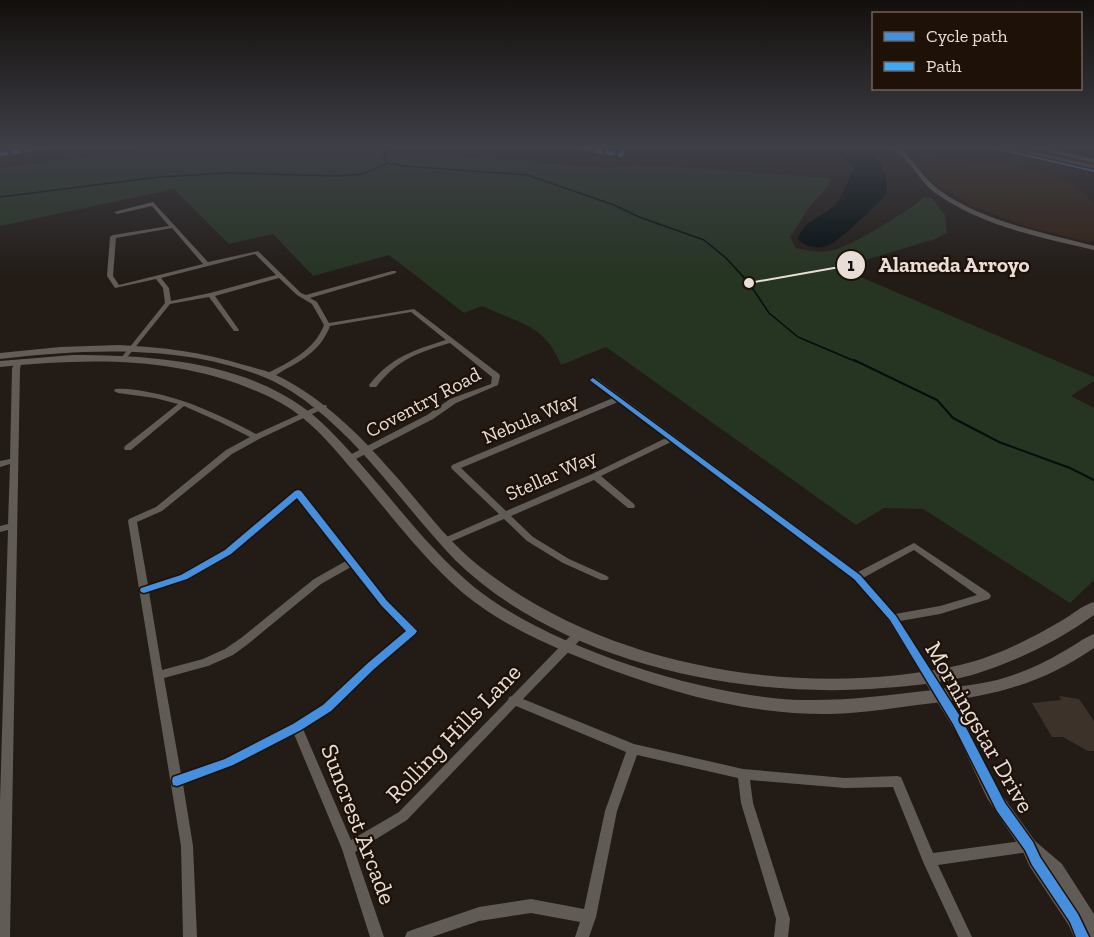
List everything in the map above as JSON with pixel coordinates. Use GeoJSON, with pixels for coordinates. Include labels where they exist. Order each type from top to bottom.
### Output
{"type":"FeatureCollection","features":[{"type":"Feature","properties":{"kind":"main road"},"geometry":{"type":"LineString","coordinates":[[0,356],[34,352],[127,353],[210,358],[269,376],[323,408],[368,450],[445,541],[474,570],[521,603],[579,634],[657,661],[715,675],[797,685],[873,684],[929,677],[974,668],[1036,642],[1094,607]]}},
{"type":"Feature","properties":{"kind":"main road"},"geometry":{"type":"LineString","coordinates":[[0,364],[127,353],[227,375],[275,396],[306,415],[331,437],[428,551],[469,590],[504,615],[567,646],[639,675],[696,691],[766,703],[829,707],[883,704],[998,687],[1050,665],[1094,640]]}},
{"type":"Feature","properties":{"kind":"street"},"geometry":{"type":"LineString","coordinates":[[938,190],[965,207],[1020,228],[1094,248]]}},
{"type":"Feature","properties":{"kind":"street"},"geometry":{"type":"LineString","coordinates":[[117,212],[153,204],[207,265]]}},
{"type":"Feature","properties":{"kind":"street"},"geometry":{"type":"LineString","coordinates":[[171,227],[113,237],[110,276],[117,287],[256,252],[280,276],[315,303],[327,325],[324,338],[311,350],[269,376]]}},
{"type":"Feature","properties":{"kind":"street"},"geometry":{"type":"LineString","coordinates":[[306,297],[394,272]]}},
{"type":"Feature","properties":{"kind":"street"},"geometry":{"type":"LineString","coordinates":[[127,353],[168,303],[211,296],[280,276]]}},
{"type":"Feature","properties":{"kind":"street"},"geometry":{"type":"LineString","coordinates":[[158,277],[166,288],[168,303]]}},
{"type":"Feature","properties":{"kind":"street"},"geometry":{"type":"LineString","coordinates":[[211,296],[236,330]]}},
{"type":"Feature","properties":{"kind":"street","name":"Coventry Road"},"geometry":{"type":"LineString","coordinates":[[327,325],[412,310],[496,376],[494,385],[453,401],[430,417],[350,459]]}},
{"type":"Feature","properties":{"kind":"street"},"geometry":{"type":"LineString","coordinates":[[373,385],[384,369],[393,362],[450,341]]}},
{"type":"Feature","properties":{"kind":"street"},"geometry":{"type":"LineString","coordinates":[[3,937],[5,606],[12,526],[16,368],[19,362]]}},
{"type":"Feature","properties":{"kind":"street","name":"Morningstar Drive"},"geometry":{"type":"LineString","coordinates":[[593,380],[857,577],[893,618],[962,730],[996,800],[1029,846],[1036,861],[1074,918],[1083,937]]}},
{"type":"Feature","properties":{"kind":"street"},"geometry":{"type":"LineString","coordinates":[[118,391],[144,392],[184,403],[220,417],[256,437]]}},
{"type":"Feature","properties":{"kind":"street","name":"Nebula Way"},"geometry":{"type":"LineString","coordinates":[[504,515],[455,467],[618,399]]}},
{"type":"Feature","properties":{"kind":"street"},"geometry":{"type":"LineString","coordinates":[[128,448],[184,403]]}},
{"type":"Feature","properties":{"kind":"street"},"geometry":{"type":"LineString","coordinates":[[190,937],[187,846],[132,521],[159,509],[229,452],[256,437],[323,408]]}},
{"type":"Feature","properties":{"kind":"street","name":"Stellar Way"},"geometry":{"type":"LineString","coordinates":[[445,541],[595,476],[671,439]]}},
{"type":"Feature","properties":{"kind":"street"},"geometry":{"type":"LineString","coordinates":[[0,464],[13,461]]}},
{"type":"Feature","properties":{"kind":"street"},"geometry":{"type":"LineString","coordinates":[[595,476],[631,506]]}},
{"type":"Feature","properties":{"kind":"street"},"geometry":{"type":"LineString","coordinates":[[144,590],[184,577],[228,552],[298,493],[384,603],[412,631],[327,708],[297,727],[229,762],[177,781]]}},
{"type":"Feature","properties":{"kind":"street"},"geometry":{"type":"LineString","coordinates":[[504,515],[530,539],[566,561],[604,579]]}},
{"type":"Feature","properties":{"kind":"street"},"geometry":{"type":"LineString","coordinates":[[0,529],[12,526]]}},
{"type":"Feature","properties":{"kind":"street"},"geometry":{"type":"LineString","coordinates":[[857,577],[914,546],[986,596],[940,610],[893,618]]}},
{"type":"Feature","properties":{"kind":"street"},"geometry":{"type":"LineString","coordinates":[[159,675],[226,654],[252,636],[327,573],[351,562]]}},
{"type":"Feature","properties":{"kind":"street","name":"Rolling Hills Lane"},"geometry":{"type":"LineString","coordinates":[[348,849],[403,816],[579,634]]}},
{"type":"Feature","properties":{"kind":"street"},"geometry":{"type":"LineString","coordinates":[[513,700],[633,749],[743,774],[845,783],[897,781],[929,860],[965,937]]}},
{"type":"Feature","properties":{"kind":"street","name":"Suncrest Arcade"},"geometry":{"type":"LineString","coordinates":[[297,727],[348,849],[377,937]]}},
{"type":"Feature","properties":{"kind":"street"},"geometry":{"type":"LineString","coordinates":[[582,937],[589,917],[611,811],[633,749]]}},
{"type":"Feature","properties":{"kind":"street"},"geometry":{"type":"LineString","coordinates":[[743,774],[747,803],[783,919],[781,937]]}},
{"type":"Feature","properties":{"kind":"street"},"geometry":{"type":"LineString","coordinates":[[929,860],[1029,846]]}},
{"type":"Feature","properties":{"kind":"street","name":"Morningstar Drive"},"geometry":{"type":"LineString","coordinates":[[1029,846],[1056,870],[1094,930]]}},
{"type":"Feature","properties":{"kind":"street"},"geometry":{"type":"LineString","coordinates":[[412,937],[479,914],[531,906],[589,917]]}},
{"type":"Feature","properties":{"kind":"shaded area"},"geometry":{"type":"Polygon","coordinates":[[[844,190],[887,190],[887,194],[835,242],[825,247],[817,247],[801,242],[798,239],[803,228],[833,207],[844,190]]]}},
{"type":"Feature","properties":{"kind":"shaded area"},"geometry":{"type":"Polygon","coordinates":[[[945,190],[1079,190],[1094,203],[1094,240],[1089,242],[1025,226],[972,206],[945,190]]]}},
{"type":"Feature","properties":{"kind":"green space"},"geometry":{"type":"Polygon","coordinates":[[[0,190],[171,190],[0,226],[0,190]]]}},
{"type":"Feature","properties":{"kind":"green space"},"geometry":{"type":"Polygon","coordinates":[[[175,190],[825,190],[810,206],[790,237],[796,248],[814,251],[842,247],[894,219],[924,197],[932,198],[945,215],[947,233],[935,239],[852,264],[847,271],[1094,377],[1094,381],[1071,396],[1094,408],[1094,580],[1070,603],[923,509],[884,508],[856,525],[606,347],[561,365],[547,341],[529,326],[482,306],[464,313],[389,255],[313,276],[273,234],[229,244],[175,190]]]}},
{"type":"Feature","properties":{"kind":"building"},"geometry":{"type":"Polygon","coordinates":[[[1059,696],[1079,699],[1094,721],[1094,751],[1088,751],[1063,737],[1052,737],[1032,703],[1061,700],[1059,696]]]}},
{"type":"Feature","properties":{"kind":"waterway"},"geometry":{"type":"LineString","coordinates":[[0,197],[58,190]]}},
{"type":"Feature","properties":{"kind":"waterway"},"geometry":{"type":"LineString","coordinates":[[570,190],[704,240],[726,258],[749,283],[769,313],[798,337],[857,362]]}},
{"type":"Feature","properties":{"kind":"waterway"},"geometry":{"type":"LineString","coordinates":[[854,360],[937,400],[953,418],[999,442],[1070,468],[1094,480]]}},
{"type":"Feature","properties":{"kind":"cycle path"},"geometry":{"type":"LineString","coordinates":[[593,380],[857,577],[893,618],[957,721],[1001,807],[1029,846],[1036,861],[1074,918],[1083,937]]}},
{"type":"Feature","properties":{"kind":"cycle path"},"geometry":{"type":"LineString","coordinates":[[144,590],[184,577],[228,552],[298,493],[384,603],[412,631],[327,708],[297,727],[229,762],[177,781]]}},
{"type":"Feature","properties":{"kind":"place","name":"Alameda Arroyo"},"geometry":{"type":"Point","coordinates":[749,283]}}]}
